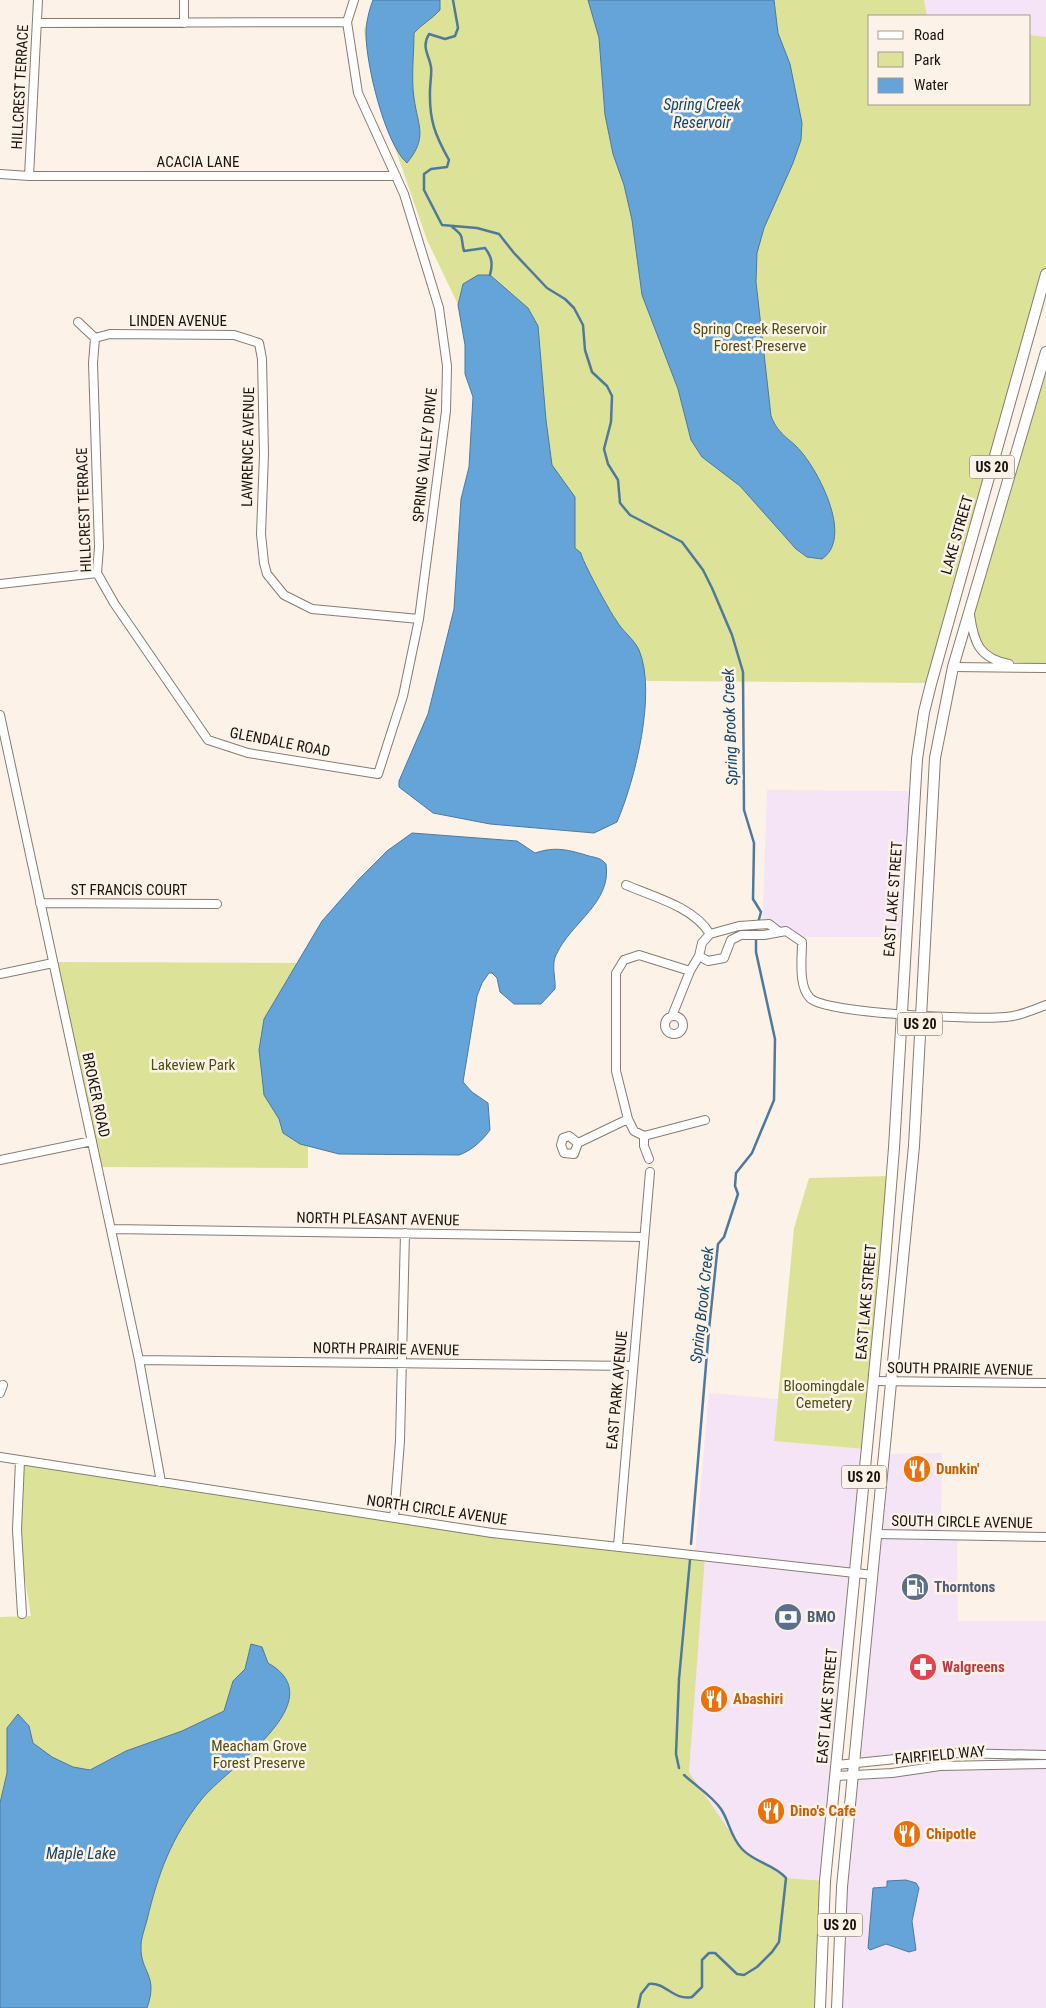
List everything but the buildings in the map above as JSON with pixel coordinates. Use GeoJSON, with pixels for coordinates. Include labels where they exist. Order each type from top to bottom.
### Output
{"type":"FeatureCollection","features":[{"type":"Feature","properties":{"kind":"main road","name":"LAKE STREET"},"geometry":{"type":"LineString","coordinates":[[938,660],[1046,274]]}},
{"type":"Feature","properties":{"kind":"main road","name":"US 20"},"geometry":{"type":"LineString","coordinates":[[953,667],[1046,352]]}},
{"type":"Feature","properties":{"kind":"main road"},"geometry":{"type":"LineString","coordinates":[[938,660],[953,667]]}},
{"type":"Feature","properties":{"kind":"main road","name":"EAST LAKE STREET"},"geometry":{"type":"LineString","coordinates":[[820,2008],[825,1881],[874,1381],[894,1148],[917,758],[924,712],[938,660]]}},
{"type":"Feature","properties":{"kind":"main road","name":"EAST LAKE STREET"},"geometry":{"type":"LineString","coordinates":[[837,2008],[842,1887],[914,1146],[934,758],[953,667]]}},
{"type":"Feature","properties":{"kind":"street","name":"HILLCREST TERRACE"},"geometry":{"type":"LineString","coordinates":[[29,176],[38,0]]}},
{"type":"Feature","properties":{"kind":"street"},"geometry":{"type":"LineString","coordinates":[[184,0],[184,23]]}},
{"type":"Feature","properties":{"kind":"street","name":"SPRING VALLEY DRIVE"},"geometry":{"type":"LineString","coordinates":[[354,0],[347,22],[358,93],[396,176],[439,308],[447,366],[446,411],[419,619],[403,696],[378,774]]}},
{"type":"Feature","properties":{"kind":"street"},"geometry":{"type":"LineString","coordinates":[[37,23],[347,22]]}},
{"type":"Feature","properties":{"kind":"street","name":"ACACIA LANE"},"geometry":{"type":"LineString","coordinates":[[0,174],[29,176],[396,176]]}},
{"type":"Feature","properties":{"kind":"street"},"geometry":{"type":"LineString","coordinates":[[78,322],[95,338]]}},
{"type":"Feature","properties":{"kind":"street","name":"LINDEN AVENUE"},"geometry":{"type":"LineString","coordinates":[[95,338],[110,334],[234,335],[260,343]]}},
{"type":"Feature","properties":{"kind":"street","name":"HILLCREST TERRACE"},"geometry":{"type":"LineString","coordinates":[[95,338],[93,363],[99,547],[97,573],[114,602],[173,689]]}},
{"type":"Feature","properties":{"kind":"street","name":"LAWRENCE AVENUE"},"geometry":{"type":"LineString","coordinates":[[260,343],[263,425],[262,552],[271,580],[284,596],[300,605],[320,611],[419,619]]}},
{"type":"Feature","properties":{"kind":"street"},"geometry":{"type":"LineString","coordinates":[[0,584],[97,573]]}},
{"type":"Feature","properties":{"kind":"street"},"geometry":{"type":"LineString","coordinates":[[969,613],[973,637],[986,657],[1021,667]]}},
{"type":"Feature","properties":{"kind":"street"},"geometry":{"type":"LineString","coordinates":[[953,667],[1046,668]]}},
{"type":"Feature","properties":{"kind":"street","name":"GLENDALE ROAD"},"geometry":{"type":"LineString","coordinates":[[173,689],[208,740],[248,753],[378,774]]}},
{"type":"Feature","properties":{"kind":"street","name":"BROKER ROAD"},"geometry":{"type":"LineString","coordinates":[[0,715],[140,1360],[161,1482]]}},
{"type":"Feature","properties":{"kind":"street"},"geometry":{"type":"LineString","coordinates":[[626,885],[690,913],[703,922],[710,934]]}},
{"type":"Feature","properties":{"kind":"street","name":"ST FRANCIS COURT"},"geometry":{"type":"LineString","coordinates":[[40,903],[217,904]]}},
{"type":"Feature","properties":{"kind":"street"},"geometry":{"type":"LineString","coordinates":[[672,1016],[690,971],[699,956],[702,943],[710,934],[769,924],[778,931]]}},
{"type":"Feature","properties":{"kind":"street"},"geometry":{"type":"LineString","coordinates":[[699,956],[708,961],[724,958],[731,940],[741,935],[761,935],[786,931],[802,942],[804,986],[810,998],[826,1006],[901,1014],[1008,1017],[1046,1005]]}},
{"type":"Feature","properties":{"kind":"street"},"geometry":{"type":"LineString","coordinates":[[690,971],[639,955],[624,960],[616,973],[616,1071],[628,1119],[634,1131],[644,1136],[705,1120]]}},
{"type":"Feature","properties":{"kind":"street"},"geometry":{"type":"LineString","coordinates":[[0,974],[53,963]]}},
{"type":"Feature","properties":{"kind":"street"},"geometry":{"type":"LineString","coordinates":[[578,1142],[628,1119]]}},
{"type":"Feature","properties":{"kind":"street"},"geometry":{"type":"LineString","coordinates":[[644,1136],[644,1146],[649,1159]]}},
{"type":"Feature","properties":{"kind":"street"},"geometry":{"type":"LineString","coordinates":[[0,1160],[92,1141]]}},
{"type":"Feature","properties":{"kind":"street","name":"EAST PARK AVENUE"},"geometry":{"type":"LineString","coordinates":[[618,1546],[650,1172]]}},
{"type":"Feature","properties":{"kind":"street","name":"NORTH PLEASANT AVENUE"},"geometry":{"type":"LineString","coordinates":[[111,1229],[644,1237]]}},
{"type":"Feature","properties":{"kind":"street"},"geometry":{"type":"LineString","coordinates":[[394,1518],[403,1363],[405,1233]]}},
{"type":"Feature","properties":{"kind":"street","name":"NORTH PRAIRIE AVENUE"},"geometry":{"type":"LineString","coordinates":[[140,1360],[633,1366]]}},
{"type":"Feature","properties":{"kind":"street","name":"SOUTH PRAIRIE AVENUE"},"geometry":{"type":"LineString","coordinates":[[874,1381],[1046,1383]]}},
{"type":"Feature","properties":{"kind":"street","name":"NORTH CIRCLE AVENUE"},"geometry":{"type":"LineString","coordinates":[[0,1457],[492,1533],[873,1575]]}},
{"type":"Feature","properties":{"kind":"street"},"geometry":{"type":"LineString","coordinates":[[20,1461],[17,1530],[22,1614]]}},
{"type":"Feature","properties":{"kind":"street","name":"SOUTH CIRCLE AVENUE"},"geometry":{"type":"LineString","coordinates":[[877,1534],[1046,1537]]}},
{"type":"Feature","properties":{"kind":"street","name":"FAIRFIELD WAY"},"geometry":{"type":"LineString","coordinates":[[837,1764],[954,1753],[1046,1755]]}},
{"type":"Feature","properties":{"kind":"street","name":"FAIRFIELD WAY"},"geometry":{"type":"LineString","coordinates":[[836,1776],[852,1776],[940,1766],[1046,1764]]}},
{"type":"Feature","properties":{"kind":"shaded area"},"geometry":{"type":"Polygon","coordinates":[[[924,0],[1046,0],[1046,37],[1031,35],[1031,15],[927,15],[924,0]]]}},
{"type":"Feature","properties":{"kind":"shaded area"},"geometry":{"type":"Polygon","coordinates":[[[767,790],[912,791],[902,937],[790,937],[780,934],[762,939],[767,790]]]}},
{"type":"Feature","properties":{"kind":"shaded area"},"geometry":{"type":"Polygon","coordinates":[[[709,1393],[778,1399],[774,1441],[864,1449],[851,1570],[695,1552],[709,1393]]]}},
{"type":"Feature","properties":{"kind":"shaded area"},"geometry":{"type":"Polygon","coordinates":[[[942,1453],[941,1533],[957,1534],[958,1621],[1046,1621],[1046,1753],[856,1759],[886,1454],[942,1453]]]}},
{"type":"Feature","properties":{"kind":"shaded area"},"geometry":{"type":"Polygon","coordinates":[[[704,1559],[849,1577],[821,1881],[786,1878],[741,1849],[689,1772],[704,1559]]]}},
{"type":"Feature","properties":{"kind":"shaded area"},"geometry":{"type":"Polygon","coordinates":[[[1046,1767],[1046,2008],[839,2008],[854,1778],[937,1769],[1046,1767]]]}},
{"type":"Feature","properties":{"kind":"green space","name":"Spring Creek Reservoir Forest Preserve"},"geometry":{"type":"Polygon","coordinates":[[[373,0],[924,0],[927,15],[868,15],[868,105],[1031,105],[1031,35],[1046,37],[1046,270],[931,683],[647,681],[605,610],[427,240],[372,82],[364,30],[373,0]]]}},
{"type":"Feature","properties":{"kind":"green space"},"geometry":{"type":"Polygon","coordinates":[[[1046,356],[1046,664],[1017,662],[996,657],[988,651],[982,642],[973,614],[1046,356]]]}},
{"type":"Feature","properties":{"kind":"green space","name":"Lakeview Park"},"geometry":{"type":"Polygon","coordinates":[[[55,962],[308,963],[308,1168],[99,1167],[55,962]]]}},
{"type":"Feature","properties":{"kind":"green space","name":"Bloomingdale Cemetery"},"geometry":{"type":"Polygon","coordinates":[[[889,1176],[864,1449],[774,1441],[794,1228],[809,1178],[889,1176]]]}},
{"type":"Feature","properties":{"kind":"green space","name":"Meacham Grove Forest Preserve"},"geometry":{"type":"Polygon","coordinates":[[[20,1461],[492,1533],[705,1555],[689,1772],[742,1849],[786,1878],[825,1881],[817,2008],[0,2008],[0,1617],[31,1616],[17,1530],[20,1461]]]}},
{"type":"Feature","properties":{"kind":"water"},"geometry":{"type":"Polygon","coordinates":[[[373,0],[440,0],[440,10],[414,33],[413,90],[420,132],[418,146],[407,163],[391,139],[384,122],[369,64],[366,34],[373,0]]]}},
{"type":"Feature","properties":{"kind":"water","name":"Spring Creek Reservoir"},"geometry":{"type":"Polygon","coordinates":[[[588,0],[774,0],[778,33],[790,64],[802,123],[801,140],[793,163],[764,228],[757,253],[756,282],[771,416],[781,433],[799,449],[818,476],[831,506],[834,537],[831,549],[822,559],[807,557],[796,549],[740,486],[702,457],[691,440],[678,389],[642,295],[632,220],[624,185],[613,154],[605,115],[599,38],[588,0]]]}},
{"type":"Feature","properties":{"kind":"water"},"geometry":{"type":"Polygon","coordinates":[[[478,275],[490,275],[528,308],[538,326],[552,465],[575,497],[575,548],[581,553],[590,575],[621,628],[637,646],[644,668],[646,689],[645,712],[642,736],[631,783],[617,822],[594,833],[490,824],[433,813],[399,787],[399,781],[428,714],[454,609],[461,499],[469,467],[473,397],[465,374],[465,345],[458,305],[463,284],[478,275]]]}},
{"type":"Feature","properties":{"kind":"water"},"geometry":{"type":"Polygon","coordinates":[[[412,833],[517,841],[535,853],[556,849],[597,858],[606,864],[606,878],[603,890],[597,901],[571,932],[556,955],[554,963],[555,989],[541,1004],[514,1004],[500,992],[497,978],[492,973],[489,973],[482,983],[477,996],[463,1082],[472,1092],[488,1103],[490,1130],[476,1145],[459,1155],[339,1154],[300,1144],[283,1133],[279,1119],[264,1095],[259,1050],[264,1019],[322,921],[387,851],[412,833]]]}},
{"type":"Feature","properties":{"kind":"water","name":"Maple Lake"},"geometry":{"type":"Polygon","coordinates":[[[251,1644],[262,1647],[268,1663],[286,1679],[290,1696],[283,1715],[269,1734],[201,1800],[181,1828],[167,1857],[156,1887],[141,1943],[141,1955],[151,1988],[147,2008],[0,2008],[0,1803],[7,1773],[7,1728],[18,1714],[29,1726],[33,1743],[52,1757],[73,1767],[90,1770],[126,1751],[182,1731],[224,1711],[233,1681],[245,1669],[251,1644]]]}},
{"type":"Feature","properties":{"kind":"water"},"geometry":{"type":"Polygon","coordinates":[[[906,1880],[916,1883],[919,1888],[912,1921],[916,1950],[909,1952],[886,1944],[870,1950],[868,1948],[873,1888],[887,1887],[887,1881],[906,1880]]]}},
{"type":"Feature","properties":{"kind":"waterway","name":"Spring Brook Creek"},"geometry":{"type":"LineString","coordinates":[[453,0],[458,28],[455,36],[445,39],[429,34],[426,43],[431,70],[430,101],[432,119],[440,143],[449,160],[447,167],[431,169],[424,174],[424,190],[442,225],[477,228],[499,234],[547,288],[565,299],[574,308],[583,325],[585,350],[592,372],[607,386],[612,396],[611,422],[604,449],[608,464],[618,480],[620,503],[630,515],[682,542],[703,570],[732,635],[743,672],[744,810],[754,843],[753,899],[761,912],[756,930],[756,952],[775,1039],[774,1100],[752,1153],[736,1173],[735,1186],[738,1194],[724,1237],[718,1244],[691,1544]]}},
{"type":"Feature","properties":{"kind":"waterway"},"geometry":{"type":"LineString","coordinates":[[452,227],[461,236],[464,251],[485,248],[491,261],[490,275]]}},
{"type":"Feature","properties":{"kind":"waterway","name":"Spring Brook Creek"},"geometry":{"type":"LineString","coordinates":[[679,1768],[676,1754],[679,1679],[690,1560]]}},
{"type":"Feature","properties":{"kind":"waterway","name":"Spring Brook Creek"},"geometry":{"type":"LineString","coordinates":[[638,2008],[641,1994],[649,1984],[655,1984],[685,1998],[692,1997],[702,1987],[702,1960],[709,1953],[715,1953],[737,1974],[744,1975],[757,1967],[779,1942],[786,1878],[742,1849],[735,1839],[721,1809],[709,1795],[684,1775]]}},
{"type":"Feature","properties":{"kind":"place","name":"Dunkin'"},"geometry":{"type":"Point","coordinates":[917,1469]}},
{"type":"Feature","properties":{"kind":"place","name":"Thorntons"},"geometry":{"type":"Point","coordinates":[915,1587]}},
{"type":"Feature","properties":{"kind":"place","name":"BMO"},"geometry":{"type":"Point","coordinates":[788,1617]}},
{"type":"Feature","properties":{"kind":"place","name":"Walgreens"},"geometry":{"type":"Point","coordinates":[923,1667]}},
{"type":"Feature","properties":{"kind":"place","name":"Abashiri"},"geometry":{"type":"Point","coordinates":[714,1699]}},
{"type":"Feature","properties":{"kind":"place","name":"Dino's Cafe"},"geometry":{"type":"Point","coordinates":[771,1811]}},
{"type":"Feature","properties":{"kind":"place","name":"Chipotle"},"geometry":{"type":"Point","coordinates":[907,1834]}}]}
